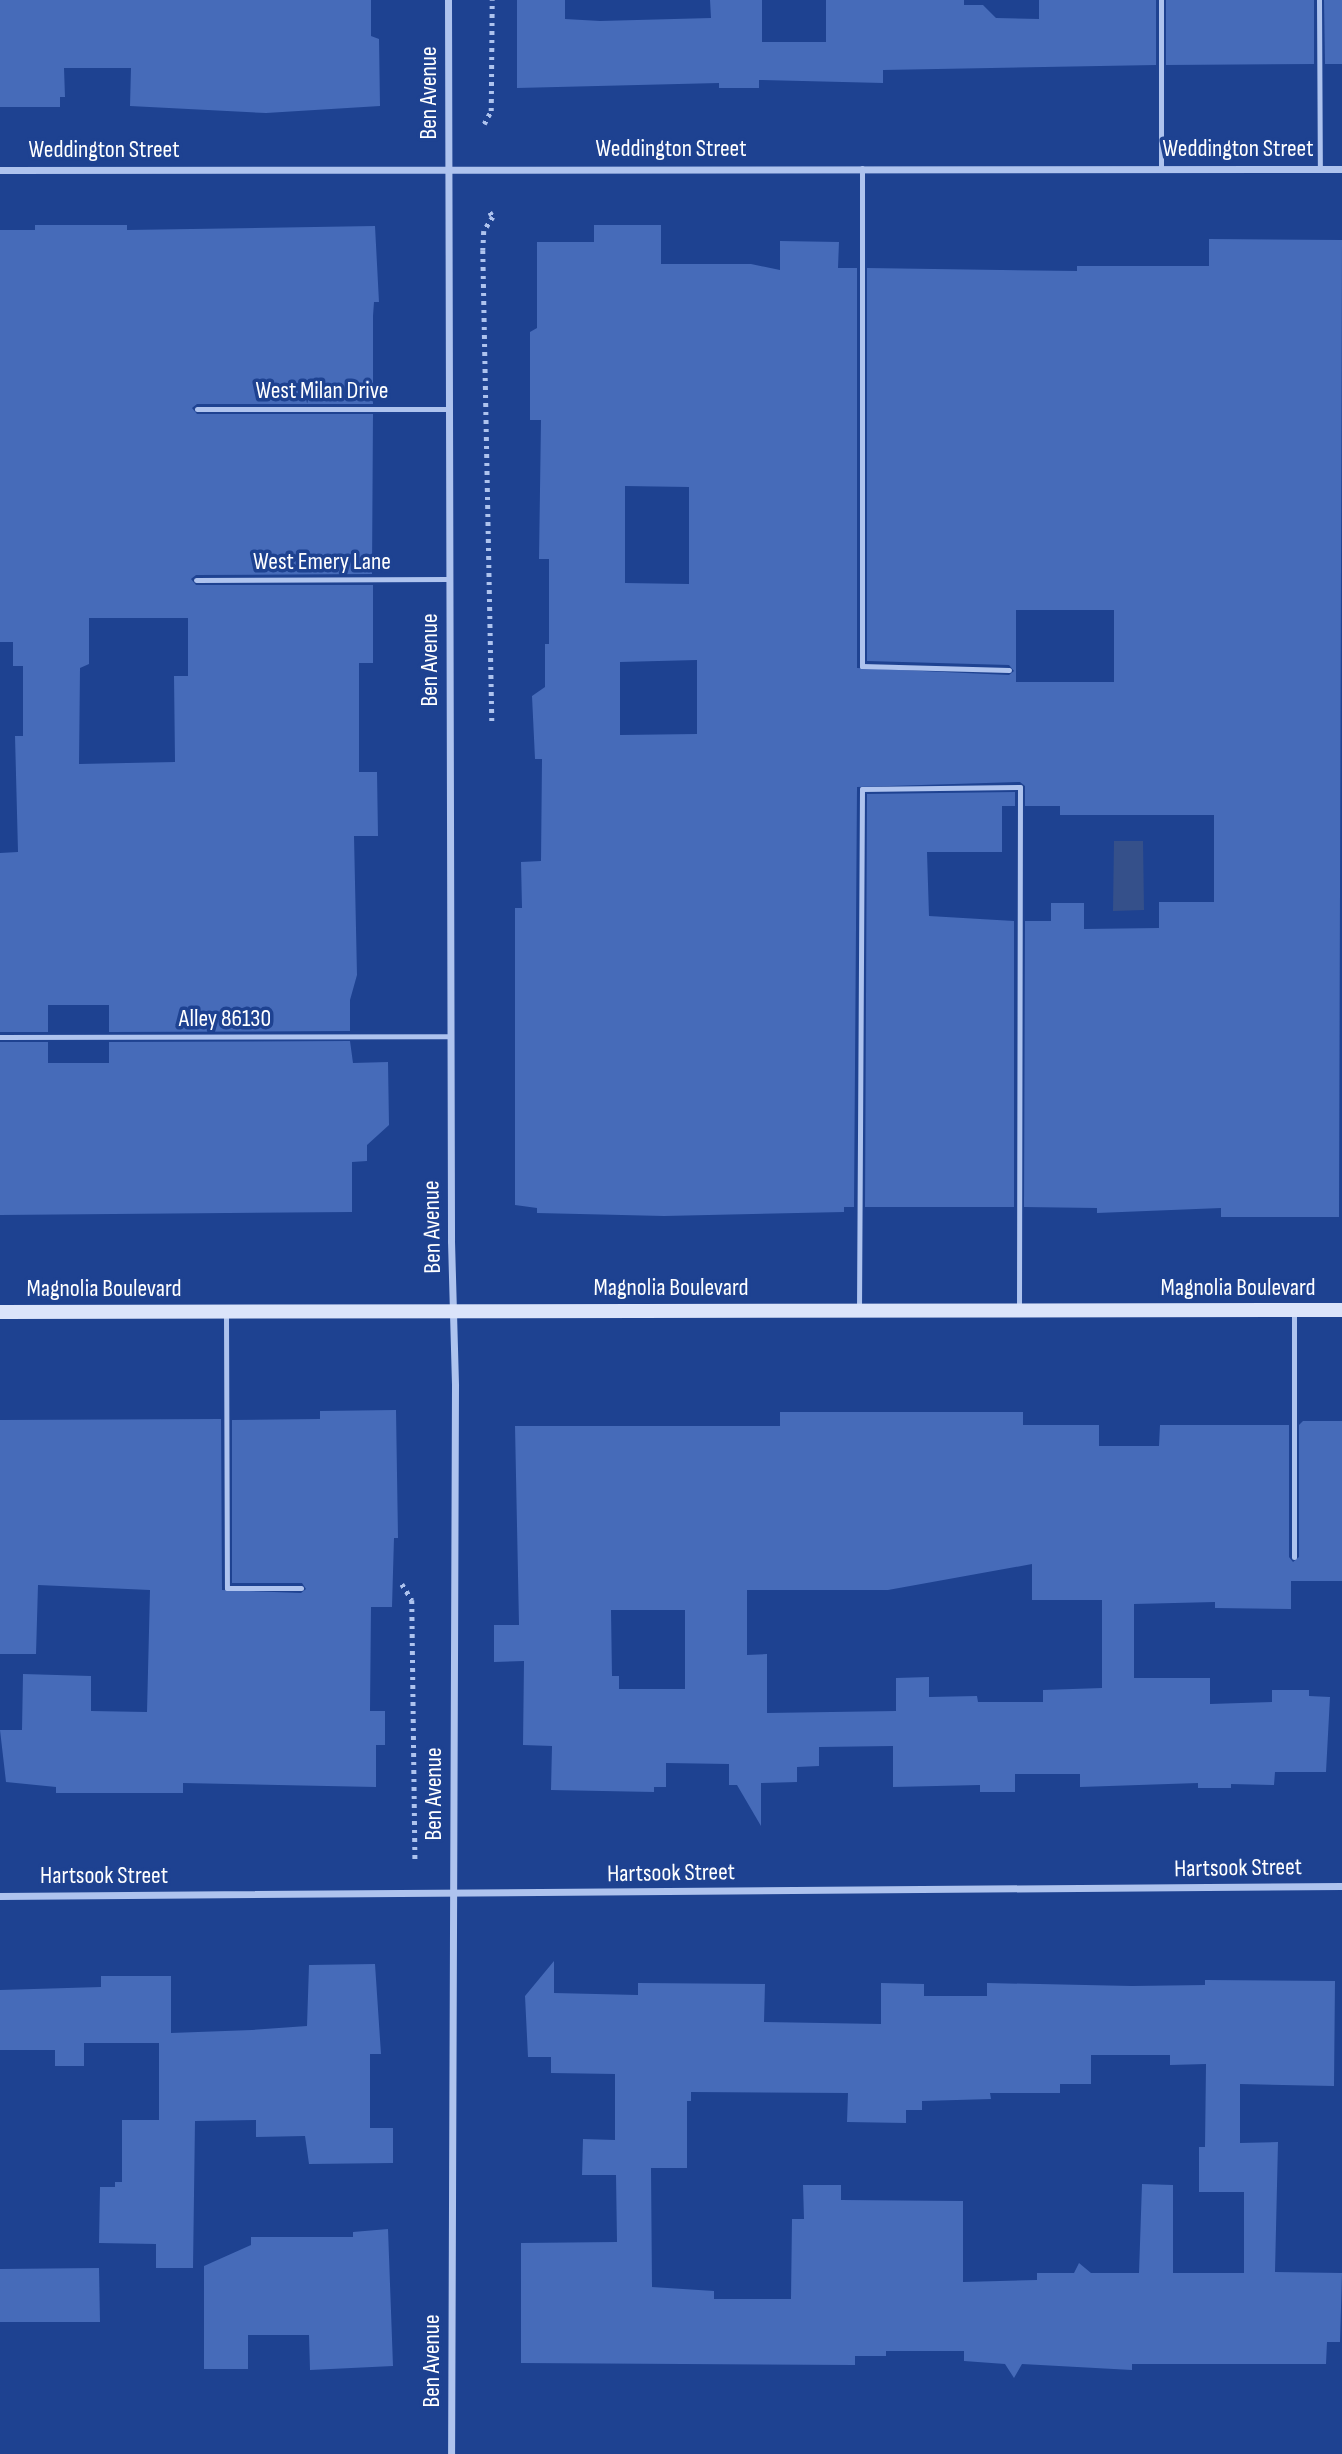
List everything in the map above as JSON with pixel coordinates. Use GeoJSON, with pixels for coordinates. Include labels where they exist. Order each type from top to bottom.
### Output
{"type":"FeatureCollection","features":[{"type":"Feature","properties":{"kind":"main road","name":"Magnolia Boulevard"},"geometry":{"type":"LineString","coordinates":[[0,1312],[1342,1310]]}},
{"type":"Feature","properties":{"kind":"street","name":"Ben Avenue"},"geometry":{"type":"LineString","coordinates":[[448,0],[447,409],[453,1310],[451,2454]]}},
{"type":"Feature","properties":{"kind":"street","name":"Weddington Street"},"geometry":{"type":"LineString","coordinates":[[0,170],[1342,169]]}},
{"type":"Feature","properties":{"kind":"street","name":"Hartsook Street"},"geometry":{"type":"LineString","coordinates":[[0,1896],[1342,1886]]}},
{"type":"Feature","properties":{"kind":"lane"},"geometry":{"type":"LineString","coordinates":[[1161,0],[1161,168]]}},
{"type":"Feature","properties":{"kind":"lane"},"geometry":{"type":"LineString","coordinates":[[1319,0],[1320,169]]}},
{"type":"Feature","properties":{"kind":"lane"},"geometry":{"type":"LineString","coordinates":[[862,168],[862,667],[1009,670]]}},
{"type":"Feature","properties":{"kind":"lane","name":"West Milan Drive"},"geometry":{"type":"LineString","coordinates":[[197,409],[447,409]]}},
{"type":"Feature","properties":{"kind":"lane","name":"West Emery Lane"},"geometry":{"type":"LineString","coordinates":[[196,580],[449,579]]}},
{"type":"Feature","properties":{"kind":"lane"},"geometry":{"type":"LineString","coordinates":[[859,1311],[862,789],[1006,788],[1020,788],[1019,1310]]}},
{"type":"Feature","properties":{"kind":"lane","name":"Alley 86130"},"geometry":{"type":"LineString","coordinates":[[0,1037],[450,1036]]}},
{"type":"Feature","properties":{"kind":"lane"},"geometry":{"type":"LineString","coordinates":[[1294,1310],[1294,1557]]}},
{"type":"Feature","properties":{"kind":"lane"},"geometry":{"type":"LineString","coordinates":[[226,1311],[227,1588],[301,1588]]}},
{"type":"Feature","properties":{"kind":"path"},"geometry":{"type":"LineString","coordinates":[[484,124],[491,111],[492,0]]}},
{"type":"Feature","properties":{"kind":"path"},"geometry":{"type":"LineString","coordinates":[[489,212],[493,217],[484,231],[483,250],[492,722]]}},
{"type":"Feature","properties":{"kind":"path"},"geometry":{"type":"LineString","coordinates":[[402,1584],[412,1600],[415,1861]]}},
{"type":"Feature","properties":{"kind":"water"},"geometry":{"type":"Polygon","coordinates":[[[1114,841],[1143,841],[1144,910],[1113,911],[1114,841]]]}},
{"type":"Feature","properties":{"kind":"building"},"geometry":{"type":"Polygon","coordinates":[[[0,0],[371,0],[371,36],[379,39],[380,106],[266,113],[130,106],[131,68],[64,68],[65,97],[60,97],[60,107],[0,107],[0,0]]]}},
{"type":"Feature","properties":{"kind":"building"},"geometry":{"type":"Polygon","coordinates":[[[517,0],[565,0],[565,19],[600,21],[711,18],[710,0],[762,0],[762,42],[826,42],[826,0],[964,0],[964,5],[983,5],[996,18],[1039,19],[1039,0],[1156,0],[1156,65],[883,70],[883,83],[759,80],[759,88],[719,88],[719,83],[517,88],[517,0]]]}},
{"type":"Feature","properties":{"kind":"building"},"geometry":{"type":"Polygon","coordinates":[[[1166,0],[1314,0],[1314,64],[1166,65],[1166,0]]]}},
{"type":"Feature","properties":{"kind":"building"},"geometry":{"type":"Polygon","coordinates":[[[1324,0],[1342,0],[1342,64],[1325,64],[1324,0]]]}},
{"type":"Feature","properties":{"kind":"building"},"geometry":{"type":"Polygon","coordinates":[[[35,225],[127,225],[127,230],[375,226],[379,302],[374,302],[373,316],[373,404],[197,404],[192,408],[197,414],[373,414],[372,574],[196,575],[191,579],[196,585],[373,585],[373,663],[359,663],[359,772],[377,772],[378,836],[354,836],[357,975],[350,1000],[350,1031],[109,1032],[109,1005],[48,1005],[48,1032],[0,1032],[0,853],[18,852],[15,736],[23,736],[23,666],[13,666],[13,642],[0,642],[0,230],[35,230],[35,225]],[[89,618],[89,664],[80,668],[79,764],[175,762],[174,676],[188,676],[188,618],[89,618]]]}},
{"type":"Feature","properties":{"kind":"building"},"geometry":{"type":"Polygon","coordinates":[[[594,225],[661,225],[661,264],[751,264],[780,270],[780,241],[839,242],[838,268],[857,268],[857,668],[1009,675],[1014,671],[1009,665],[867,661],[867,268],[1077,271],[1077,266],[1209,266],[1209,239],[1342,240],[1339,1217],[1221,1217],[1221,1208],[1097,1213],[1097,1208],[1024,1207],[1025,921],[1051,921],[1051,903],[1084,903],[1084,929],[1159,928],[1159,902],[1214,902],[1214,815],[1060,815],[1060,806],[1025,806],[1025,786],[1020,782],[857,787],[854,1207],[844,1207],[844,1212],[664,1216],[537,1213],[537,1208],[515,1205],[515,908],[522,908],[521,862],[541,861],[542,759],[535,759],[532,696],[545,687],[545,644],[549,644],[549,559],[539,559],[541,420],[530,420],[530,332],[537,328],[537,242],[594,242],[594,225]],[[625,486],[625,583],[689,584],[689,487],[625,486]],[[1016,610],[1016,682],[1114,682],[1114,610],[1016,610]],[[697,660],[620,662],[620,735],[697,734],[697,660]]]}},
{"type":"Feature","properties":{"kind":"building"},"geometry":{"type":"Polygon","coordinates":[[[1015,792],[1015,806],[1002,806],[1002,852],[927,852],[929,916],[1014,921],[1014,1207],[865,1207],[867,794],[1015,792]]]}},
{"type":"Feature","properties":{"kind":"building"},"geometry":{"type":"Polygon","coordinates":[[[350,1041],[353,1063],[388,1062],[389,1125],[367,1145],[367,1161],[352,1162],[352,1212],[0,1215],[0,1042],[48,1042],[48,1063],[109,1063],[109,1042],[350,1041]]]}},
{"type":"Feature","properties":{"kind":"building"},"geometry":{"type":"Polygon","coordinates":[[[396,1410],[398,1538],[394,1538],[392,1607],[371,1607],[370,1711],[385,1711],[385,1745],[376,1745],[376,1787],[183,1783],[183,1793],[56,1793],[56,1787],[6,1782],[0,1730],[22,1730],[23,1674],[91,1676],[91,1711],[147,1712],[150,1590],[38,1585],[36,1654],[0,1654],[0,1420],[221,1419],[222,1590],[301,1593],[306,1589],[302,1583],[232,1583],[232,1420],[320,1419],[320,1411],[396,1410]]]}},
{"type":"Feature","properties":{"kind":"building"},"geometry":{"type":"Polygon","coordinates":[[[780,1412],[1023,1412],[1023,1425],[1099,1425],[1099,1446],[1159,1446],[1160,1425],[1289,1425],[1289,1557],[1293,1562],[1299,1557],[1299,1425],[1303,1421],[1342,1421],[1342,1581],[1291,1581],[1291,1609],[1215,1608],[1215,1602],[1134,1604],[1134,1678],[1210,1678],[1210,1704],[1272,1702],[1272,1690],[1309,1690],[1309,1696],[1330,1697],[1326,1772],[1275,1772],[1274,1785],[1231,1784],[1231,1788],[1198,1788],[1198,1783],[1080,1787],[1080,1774],[1015,1774],[1015,1792],[980,1792],[980,1785],[893,1787],[893,1746],[819,1747],[819,1766],[797,1767],[797,1782],[761,1783],[761,1826],[737,1785],[729,1785],[729,1764],[666,1763],[666,1787],[654,1787],[654,1792],[551,1790],[552,1746],[523,1745],[524,1661],[494,1662],[494,1625],[519,1625],[515,1426],[780,1426],[780,1412]],[[1032,1564],[888,1590],[747,1590],[747,1655],[767,1654],[767,1713],[896,1711],[896,1678],[929,1677],[929,1697],[977,1696],[978,1702],[1043,1702],[1043,1690],[1102,1688],[1102,1600],[1032,1600],[1032,1564]],[[611,1610],[612,1676],[619,1676],[619,1689],[685,1689],[685,1610],[611,1610]]]}},
{"type":"Feature","properties":{"kind":"building"},"geometry":{"type":"Polygon","coordinates":[[[554,1961],[554,1993],[638,1995],[638,1983],[765,1984],[764,2022],[881,2024],[881,1983],[924,1984],[924,1996],[987,1996],[987,1983],[1132,1986],[1205,1985],[1205,1980],[1335,1981],[1334,2086],[1240,2084],[1240,2143],[1278,2142],[1275,2272],[1342,2273],[1340,2342],[1327,2342],[1326,2364],[1132,2364],[1132,2370],[1022,2364],[1014,2378],[1005,2364],[964,2361],[964,2351],[886,2351],[886,2356],[855,2356],[855,2365],[521,2363],[521,2243],[617,2242],[616,2175],[582,2175],[583,2139],[615,2140],[615,2074],[551,2073],[551,2057],[528,2057],[525,1996],[554,1961]],[[1091,2055],[1091,2084],[1060,2084],[1060,2093],[990,2093],[991,2099],[922,2101],[922,2110],[906,2110],[906,2123],[847,2122],[848,2093],[691,2092],[691,2101],[687,2101],[687,2168],[651,2168],[652,2287],[714,2291],[714,2299],[791,2299],[792,2219],[804,2219],[803,2185],[841,2185],[841,2200],[963,2201],[963,2282],[1037,2280],[1037,2273],[1074,2273],[1079,2263],[1091,2273],[1139,2273],[1142,2184],[1173,2185],[1173,2273],[1244,2273],[1244,2192],[1199,2192],[1199,2147],[1205,2147],[1206,2064],[1170,2065],[1170,2055],[1091,2055]]]}},
{"type":"Feature","properties":{"kind":"building"},"geometry":{"type":"Polygon","coordinates":[[[375,1964],[381,2054],[370,2054],[370,2128],[393,2128],[393,2163],[309,2164],[305,2136],[256,2137],[256,2120],[195,2121],[193,2268],[156,2268],[156,2244],[99,2243],[100,2187],[115,2187],[115,2182],[122,2182],[122,2120],[159,2120],[159,2043],[84,2043],[84,2066],[55,2066],[55,2050],[0,2050],[0,1990],[101,1987],[101,1976],[171,1976],[171,2033],[252,2030],[307,2026],[309,1965],[375,1964]]]}},
{"type":"Feature","properties":{"kind":"building"},"geometry":{"type":"Polygon","coordinates":[[[388,2229],[393,2366],[310,2370],[309,2335],[248,2335],[248,2369],[204,2369],[204,2266],[251,2245],[251,2237],[353,2237],[353,2232],[388,2229]]]}},
{"type":"Feature","properties":{"kind":"building"},"geometry":{"type":"Polygon","coordinates":[[[99,2268],[100,2322],[0,2322],[0,2269],[99,2268]]]}}]}
